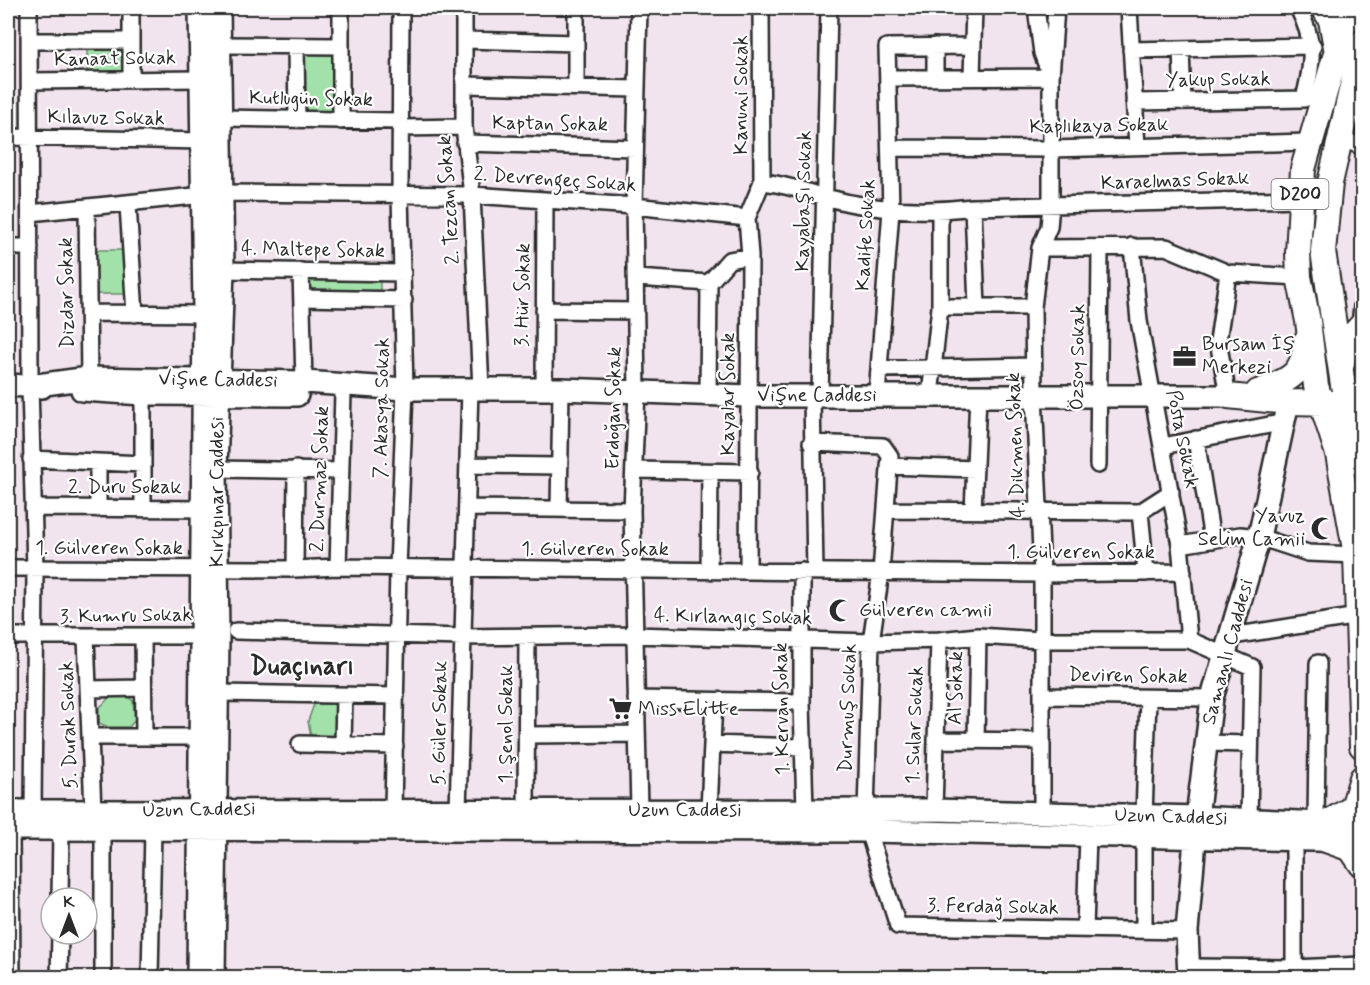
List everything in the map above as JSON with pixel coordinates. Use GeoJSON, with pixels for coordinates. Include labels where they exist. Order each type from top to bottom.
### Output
{"type":"FeatureCollection","features":[{"type":"Feature","properties":{"kind":"main road","name":"Kırkpınar Caddesi"},"geometry":{"type":"LineString","coordinates":[[198,978],[218,693],[219,634],[209,569],[208,509],[211,387],[223,270],[203,141],[200,8]]}},
{"type":"Feature","properties":{"kind":"main road","name":"Kırkpınar Caddesi"},"geometry":{"type":"LineString","coordinates":[[208,509],[216,470],[204,314],[213,195],[222,118],[219,8]]}},
{"type":"Feature","properties":{"kind":"main road"},"geometry":{"type":"LineString","coordinates":[[1324,8],[1331,20],[1336,51]]}},
{"type":"Feature","properties":{"kind":"main road","name":"D200"},"geometry":{"type":"LineString","coordinates":[[1349,8],[1309,142],[1299,198],[1299,277],[1308,321],[1318,395],[1338,454],[1356,555],[1360,616],[1362,746]]}},
{"type":"Feature","properties":{"kind":"main road","name":"D200"},"geometry":{"type":"LineString","coordinates":[[1362,44],[1351,142],[1330,183],[1324,240],[1329,299],[1344,385],[1362,464]]}},
{"type":"Feature","properties":{"kind":"main road"},"geometry":{"type":"LineString","coordinates":[[1286,412],[1318,395],[1344,385],[1347,341],[1361,318],[1341,309],[1329,299]]}},
{"type":"Feature","properties":{"kind":"main road"},"geometry":{"type":"LineString","coordinates":[[1258,392],[1284,382],[1302,366],[1308,321]]}},
{"type":"Feature","properties":{"kind":"main road","name":"Vişne Caddesi"},"geometry":{"type":"LineString","coordinates":[[30,386],[89,378],[343,393],[405,389],[552,389],[749,396],[1098,394],[1228,396]]}},
{"type":"Feature","properties":{"kind":"main road","name":"Vişne Caddesi"},"geometry":{"type":"LineString","coordinates":[[8,385],[143,394],[304,381],[405,389]]}},
{"type":"Feature","properties":{"kind":"main road"},"geometry":{"type":"LineString","coordinates":[[1228,396],[1258,392],[1318,395]]}},
{"type":"Feature","properties":{"kind":"main road"},"geometry":{"type":"LineString","coordinates":[[1228,396],[1322,422],[1338,454]]}},
{"type":"Feature","properties":{"kind":"main road","name":"Samanlı Caddesi"},"geometry":{"type":"LineString","coordinates":[[1189,972],[1187,931],[1205,743],[1212,698],[1259,537],[1286,412]]}},
{"type":"Feature","properties":{"kind":"main road","name":"Kırkpınar Caddesi"},"geometry":{"type":"LineString","coordinates":[[214,978],[208,820],[201,737],[219,634]]}},
{"type":"Feature","properties":{"kind":"main road"},"geometry":{"type":"LineString","coordinates":[[1362,778],[1353,808],[1323,828],[1351,849],[1362,865]]}},
{"type":"Feature","properties":{"kind":"main road","name":"Uzun Caddesi"},"geometry":{"type":"LineString","coordinates":[[9,823],[33,811],[153,829],[208,820],[393,809],[805,811],[867,821],[934,810],[1042,813],[1144,826],[1196,827],[1294,839],[1323,828],[1362,841]]}},
{"type":"Feature","properties":{"kind":"main road","name":"Uzun Caddesi"},"geometry":{"type":"LineString","coordinates":[[1196,827],[1249,819],[1323,828],[1362,825]]}},
{"type":"Feature","properties":{"kind":"main road","name":"Uzun Caddesi"},"geometry":{"type":"LineString","coordinates":[[9,823],[61,829],[98,820],[867,821],[1088,835],[1144,826]]}},
{"type":"Feature","properties":{"kind":"street"},"geometry":{"type":"LineString","coordinates":[[29,8],[30,386],[35,569],[33,811]]}},
{"type":"Feature","properties":{"kind":"street"},"geometry":{"type":"LineString","coordinates":[[131,8],[131,80]]}},
{"type":"Feature","properties":{"kind":"street"},"geometry":{"type":"LineString","coordinates":[[341,8],[341,121]]}},
{"type":"Feature","properties":{"kind":"street","name":"7. Akasya Sokak"},"geometry":{"type":"LineString","coordinates":[[393,809],[398,568],[405,389],[400,195],[401,8]]}},
{"type":"Feature","properties":{"kind":"street","name":"2. Tezcan Sokak"},"geometry":{"type":"LineString","coordinates":[[464,8],[464,127],[472,195],[475,389],[468,508]]}},
{"type":"Feature","properties":{"kind":"street"},"geometry":{"type":"LineString","coordinates":[[576,8],[576,86]]}},
{"type":"Feature","properties":{"kind":"street","name":"Erdoğan Sokak"},"geometry":{"type":"LineString","coordinates":[[639,8],[634,206],[637,278],[637,391],[633,510],[639,809]]}},
{"type":"Feature","properties":{"kind":"street","name":"Kanuni Sokak"},"geometry":{"type":"LineString","coordinates":[[761,8],[762,182]]}},
{"type":"Feature","properties":{"kind":"street","name":"Kayabaşı Sokak"},"geometry":{"type":"LineString","coordinates":[[816,396],[826,197],[829,8]]}},
{"type":"Feature","properties":{"kind":"street"},"geometry":{"type":"LineString","coordinates":[[972,77],[974,8]]}},
{"type":"Feature","properties":{"kind":"street"},"geometry":{"type":"LineString","coordinates":[[1036,8],[1042,53],[1051,77]]}},
{"type":"Feature","properties":{"kind":"street"},"geometry":{"type":"LineString","coordinates":[[1051,77],[1056,8]]}},
{"type":"Feature","properties":{"kind":"street"},"geometry":{"type":"LineString","coordinates":[[1129,8],[1137,147]]}},
{"type":"Feature","properties":{"kind":"street"},"geometry":{"type":"LineString","coordinates":[[1131,50],[1313,46],[1307,24],[1298,8]]}},
{"type":"Feature","properties":{"kind":"street"},"geometry":{"type":"LineString","coordinates":[[465,40],[576,43]]}},
{"type":"Feature","properties":{"kind":"street"},"geometry":{"type":"LineString","coordinates":[[29,41],[131,41]]}},
{"type":"Feature","properties":{"kind":"street"},"geometry":{"type":"LineString","coordinates":[[220,45],[341,46]]}},
{"type":"Feature","properties":{"kind":"street"},"geometry":{"type":"LineString","coordinates":[[296,46],[297,120]]}},
{"type":"Feature","properties":{"kind":"street","name":"Kadife Sokak"},"geometry":{"type":"LineString","coordinates":[[878,395],[891,210],[887,46],[935,46]]}},
{"type":"Feature","properties":{"kind":"street"},"geometry":{"type":"LineString","coordinates":[[935,78],[935,46],[973,46]]}},
{"type":"Feature","properties":{"kind":"street","name":"Yakup Sokak"},"geometry":{"type":"LineString","coordinates":[[1134,102],[1304,99],[1311,72],[1313,46]]}},
{"type":"Feature","properties":{"kind":"street"},"geometry":{"type":"LineString","coordinates":[[1181,49],[1183,102]]}},
{"type":"Feature","properties":{"kind":"street"},"geometry":{"type":"LineString","coordinates":[[888,78],[1051,77]]}},
{"type":"Feature","properties":{"kind":"street","name":"4. Dikmen Sokak"},"geometry":{"type":"LineString","coordinates":[[1042,813],[1042,574],[1034,395],[1034,307],[1040,248],[1049,226],[1051,205],[1051,77]]}},
{"type":"Feature","properties":{"kind":"street","name":"Kanaat Sokak"},"geometry":{"type":"LineString","coordinates":[[29,81],[200,79]]}},
{"type":"Feature","properties":{"kind":"street"},"geometry":{"type":"LineString","coordinates":[[464,85],[636,89]]}},
{"type":"Feature","properties":{"kind":"street","name":"Kutlugün Sokak"},"geometry":{"type":"LineString","coordinates":[[222,118],[464,127]]}},
{"type":"Feature","properties":{"kind":"street","name":"Kılavuz Sokak"},"geometry":{"type":"LineString","coordinates":[[8,137],[203,141]]}},
{"type":"Feature","properties":{"kind":"street","name":"Kaplıkaya Sokak"},"geometry":{"type":"LineString","coordinates":[[890,148],[1052,149],[1309,142]]}},
{"type":"Feature","properties":{"kind":"street","name":"Kaptan Sokak"},"geometry":{"type":"LineString","coordinates":[[465,143],[635,148]]}},
{"type":"Feature","properties":{"kind":"street"},"geometry":{"type":"LineString","coordinates":[[747,218],[762,182],[787,184],[826,197],[891,210],[940,212],[973,207],[1051,205]]}},
{"type":"Feature","properties":{"kind":"street","name":"2. Devrengeç Sokak"},"geometry":{"type":"LineString","coordinates":[[30,213],[213,195],[472,195],[634,206],[747,218]]}},
{"type":"Feature","properties":{"kind":"street","name":"Karaelmas Sokak"},"geometry":{"type":"LineString","coordinates":[[1051,205],[1299,198]]}},
{"type":"Feature","properties":{"kind":"street","name":"3. Hür Sokak"},"geometry":{"type":"LineString","coordinates":[[545,201],[544,310],[560,466],[559,509]]}},
{"type":"Feature","properties":{"kind":"street"},"geometry":{"type":"LineString","coordinates":[[128,205],[135,314]]}},
{"type":"Feature","properties":{"kind":"street"},"geometry":{"type":"LineString","coordinates":[[973,207],[977,307]]}},
{"type":"Feature","properties":{"kind":"street","name":"Dizdar Sokak"},"geometry":{"type":"LineString","coordinates":[[87,208],[89,378]]}},
{"type":"Feature","properties":{"kind":"street"},"geometry":{"type":"LineString","coordinates":[[930,395],[940,307],[940,212]]}},
{"type":"Feature","properties":{"kind":"street","name":"Kayalar Sokak"},"geometry":{"type":"LineString","coordinates":[[747,218],[750,256],[748,570]]}},
{"type":"Feature","properties":{"kind":"street"},"geometry":{"type":"LineString","coordinates":[[8,246],[30,247]]}},
{"type":"Feature","properties":{"kind":"street","name":"Posta Sokak"},"geometry":{"type":"LineString","coordinates":[[1132,246],[1139,321],[1180,545],[1189,640]]}},
{"type":"Feature","properties":{"kind":"street"},"geometry":{"type":"LineString","coordinates":[[1040,248],[1166,247],[1228,273],[1299,277]]}},
{"type":"Feature","properties":{"kind":"street","name":"Özsoy Sokak"},"geometry":{"type":"LineString","coordinates":[[1098,465],[1100,249]]}},
{"type":"Feature","properties":{"kind":"street"},"geometry":{"type":"LineString","coordinates":[[708,395],[709,283],[729,260],[750,256]]}},
{"type":"Feature","properties":{"kind":"street","name":"4. Maltepe Sokak"},"geometry":{"type":"LineString","coordinates":[[223,270],[403,273]]}},
{"type":"Feature","properties":{"kind":"street"},"geometry":{"type":"LineString","coordinates":[[301,271],[304,381]]}},
{"type":"Feature","properties":{"kind":"street"},"geometry":{"type":"LineString","coordinates":[[1228,273],[1218,340],[1228,396]]}},
{"type":"Feature","properties":{"kind":"street"},"geometry":{"type":"LineString","coordinates":[[637,278],[709,283]]}},
{"type":"Feature","properties":{"kind":"street"},"geometry":{"type":"LineString","coordinates":[[302,298],[404,300]]}},
{"type":"Feature","properties":{"kind":"street"},"geometry":{"type":"LineString","coordinates":[[940,307],[1034,307]]}},
{"type":"Feature","properties":{"kind":"street"},"geometry":{"type":"LineString","coordinates":[[544,310],[636,311]]}},
{"type":"Feature","properties":{"kind":"street"},"geometry":{"type":"LineString","coordinates":[[88,313],[204,314]]}},
{"type":"Feature","properties":{"kind":"street"},"geometry":{"type":"LineString","coordinates":[[879,369],[1034,366]]}},
{"type":"Feature","properties":{"kind":"street","name":"2. Durmaz Sokak"},"geometry":{"type":"LineString","coordinates":[[338,567],[343,393]]}},
{"type":"Feature","properties":{"kind":"street"},"geometry":{"type":"LineString","coordinates":[[142,508],[143,394]]}},
{"type":"Feature","properties":{"kind":"street","name":"1. Kervan Sokak"},"geometry":{"type":"LineString","coordinates":[[805,811],[802,639],[809,571],[812,443],[816,396]]}},
{"type":"Feature","properties":{"kind":"street"},"geometry":{"type":"LineString","coordinates":[[974,512],[978,396]]}},
{"type":"Feature","properties":{"kind":"street"},"geometry":{"type":"LineString","coordinates":[[1163,446],[1196,439],[1286,412]]}},
{"type":"Feature","properties":{"kind":"street"},"geometry":{"type":"LineString","coordinates":[[1196,439],[1212,540]]}},
{"type":"Feature","properties":{"kind":"street"},"geometry":{"type":"LineString","coordinates":[[812,443],[883,446],[890,456],[889,466],[975,469]]}},
{"type":"Feature","properties":{"kind":"street"},"geometry":{"type":"LineString","coordinates":[[32,459],[143,464]]}},
{"type":"Feature","properties":{"kind":"street"},"geometry":{"type":"LineString","coordinates":[[98,462],[98,509]]}},
{"type":"Feature","properties":{"kind":"street"},"geometry":{"type":"LineString","coordinates":[[469,465],[560,466]]}},
{"type":"Feature","properties":{"kind":"street","name":"Durmuş Sokak"},"geometry":{"type":"LineString","coordinates":[[867,821],[871,642],[881,573],[889,466]]}},
{"type":"Feature","properties":{"kind":"street"},"geometry":{"type":"LineString","coordinates":[[295,569],[296,469]]}},
{"type":"Feature","properties":{"kind":"street"},"geometry":{"type":"LineString","coordinates":[[216,470],[341,471]]}},
{"type":"Feature","properties":{"kind":"street"},"geometry":{"type":"LineString","coordinates":[[634,470],[750,472]]}},
{"type":"Feature","properties":{"kind":"street"},"geometry":{"type":"LineString","coordinates":[[709,571],[710,472]]}},
{"type":"Feature","properties":{"kind":"street"},"geometry":{"type":"LineString","coordinates":[[886,510],[1140,512],[1171,492]]}},
{"type":"Feature","properties":{"kind":"street","name":"2. Duru Sokak"},"geometry":{"type":"LineString","coordinates":[[33,508],[208,509]]}},
{"type":"Feature","properties":{"kind":"street"},"geometry":{"type":"LineString","coordinates":[[468,508],[633,510]]}},
{"type":"Feature","properties":{"kind":"street","name":"5. Güler Sokak"},"geometry":{"type":"LineString","coordinates":[[458,810],[468,508]]}},
{"type":"Feature","properties":{"kind":"street"},"geometry":{"type":"LineString","coordinates":[[1140,512],[1146,573]]}},
{"type":"Feature","properties":{"kind":"street"},"geometry":{"type":"LineString","coordinates":[[1180,545],[1240,535],[1259,537],[1308,553],[1356,555]]}},
{"type":"Feature","properties":{"kind":"street","name":"1. Gülveren Sokak"},"geometry":{"type":"LineString","coordinates":[[8,568],[295,569],[338,567],[881,573],[1183,573]]}},
{"type":"Feature","properties":{"kind":"street"},"geometry":{"type":"LineString","coordinates":[[1228,645],[1360,616]]}},
{"type":"Feature","properties":{"kind":"street","name":"4. Kırlangıç Sokak"},"geometry":{"type":"LineString","coordinates":[[219,634],[527,638],[634,635],[871,642],[939,640],[978,636],[1041,640],[1189,640],[1228,645],[1252,667],[1249,744]]}},
{"type":"Feature","properties":{"kind":"street","name":"3. Kumru Sokak"},"geometry":{"type":"LineString","coordinates":[[8,636],[219,634]]}},
{"type":"Feature","properties":{"kind":"street"},"geometry":{"type":"LineString","coordinates":[[143,636],[144,737]]}},
{"type":"Feature","properties":{"kind":"street","name":"Al Sokak"},"geometry":{"type":"LineString","coordinates":[[976,740],[978,636]]}},
{"type":"Feature","properties":{"kind":"street","name":"5. Durak Sokak"},"geometry":{"type":"LineString","coordinates":[[87,637],[90,737],[98,820],[103,978]]}},
{"type":"Feature","properties":{"kind":"street","name":"1. Şenol Sokak"},"geometry":{"type":"LineString","coordinates":[[526,810],[527,638]]}},
{"type":"Feature","properties":{"kind":"street","name":"1. Sular Sokak"},"geometry":{"type":"LineString","coordinates":[[934,810],[939,640]]}},
{"type":"Feature","properties":{"kind":"street"},"geometry":{"type":"LineString","coordinates":[[1318,663],[1323,828]]}},
{"type":"Feature","properties":{"kind":"street"},"geometry":{"type":"LineString","coordinates":[[88,689],[143,688]]}},
{"type":"Feature","properties":{"kind":"street"},"geometry":{"type":"LineString","coordinates":[[218,693],[396,696]]}},
{"type":"Feature","properties":{"kind":"street"},"geometry":{"type":"LineString","coordinates":[[343,745],[344,696]]}},
{"type":"Feature","properties":{"kind":"street","name":"Deviren Sokak"},"geometry":{"type":"LineString","coordinates":[[1043,696],[1212,698]]}},
{"type":"Feature","properties":{"kind":"street"},"geometry":{"type":"LineString","coordinates":[[1144,930],[1148,698]]}},
{"type":"Feature","properties":{"kind":"street"},"geometry":{"type":"LineString","coordinates":[[636,699],[802,702]]}},
{"type":"Feature","properties":{"kind":"street"},"geometry":{"type":"LineString","coordinates":[[709,810],[714,701]]}},
{"type":"Feature","properties":{"kind":"street"},"geometry":{"type":"LineString","coordinates":[[528,735],[636,734]]}},
{"type":"Feature","properties":{"kind":"street"},"geometry":{"type":"LineString","coordinates":[[90,737],[201,737]]}},
{"type":"Feature","properties":{"kind":"street"},"geometry":{"type":"LineString","coordinates":[[936,740],[1041,741]]}},
{"type":"Feature","properties":{"kind":"street"},"geometry":{"type":"LineString","coordinates":[[1205,743],[1249,744],[1249,819]]}},
{"type":"Feature","properties":{"kind":"street"},"geometry":{"type":"LineString","coordinates":[[300,744],[395,746]]}},
{"type":"Feature","properties":{"kind":"street"},"geometry":{"type":"LineString","coordinates":[[712,744],[803,747]]}},
{"type":"Feature","properties":{"kind":"street","name":"3. Ferdağ Sokak"},"geometry":{"type":"LineString","coordinates":[[867,821],[898,926],[1187,931]]}},
{"type":"Feature","properties":{"kind":"street"},"geometry":{"type":"LineString","coordinates":[[9,823],[12,978]]}},
{"type":"Feature","properties":{"kind":"street"},"geometry":{"type":"LineString","coordinates":[[60,886],[61,829]]}},
{"type":"Feature","properties":{"kind":"street"},"geometry":{"type":"LineString","coordinates":[[150,978],[153,829]]}},
{"type":"Feature","properties":{"kind":"street"},"geometry":{"type":"LineString","coordinates":[[1084,929],[1088,835]]}},
{"type":"Feature","properties":{"kind":"street"},"geometry":{"type":"LineString","coordinates":[[1294,839],[1294,973]]}},
{"type":"Feature","properties":{"kind":"street"},"geometry":{"type":"LineString","coordinates":[[59,978],[60,946]]}},
{"type":"Feature","properties":{"kind":"street"},"geometry":{"type":"LineString","coordinates":[[1189,972],[1294,973],[1362,965]]}},
{"type":"Feature","properties":{"kind":"green space"},"geometry":{"type":"Polygon","coordinates":[[[87,49],[122,50],[122,74],[87,73],[87,49]]]}},
{"type":"Feature","properties":{"kind":"green space"},"geometry":{"type":"Polygon","coordinates":[[[303,53],[333,53],[333,113],[303,113],[303,53]]]}},
{"type":"Feature","properties":{"kind":"green space"},"geometry":{"type":"Polygon","coordinates":[[[96,250],[126,250],[126,294],[96,294],[96,250]]]}},
{"type":"Feature","properties":{"kind":"green space"},"geometry":{"type":"Polygon","coordinates":[[[306,275],[380,275],[380,294],[305,293],[306,275]]]}},
{"type":"Feature","properties":{"kind":"green space"},"geometry":{"type":"Polygon","coordinates":[[[113,694],[126,695],[133,701],[135,720],[129,727],[108,727],[99,723],[99,708],[113,694]]]}},
{"type":"Feature","properties":{"kind":"green space"},"geometry":{"type":"Polygon","coordinates":[[[314,704],[336,704],[336,737],[311,737],[308,721],[314,704]]]}},
{"type":"Feature","properties":{"kind":"place","name":"Bursam İş Merkezi"},"geometry":{"type":"Point","coordinates":[1184,356]}},
{"type":"Feature","properties":{"kind":"place","name":"Yavuz Selim Camii"},"geometry":{"type":"Point","coordinates":[1323,528]}},
{"type":"Feature","properties":{"kind":"place","name":"Gülveren camii"},"geometry":{"type":"Point","coordinates":[841,610]}},
{"type":"Feature","properties":{"kind":"place","name":"Miss Elitte"},"geometry":{"type":"Point","coordinates":[620,709]}},
{"type":"Feature","properties":{"kind":"district","name":"Duaçınarı"},"geometry":{"type":"Point","coordinates":[302,667]}}]}
